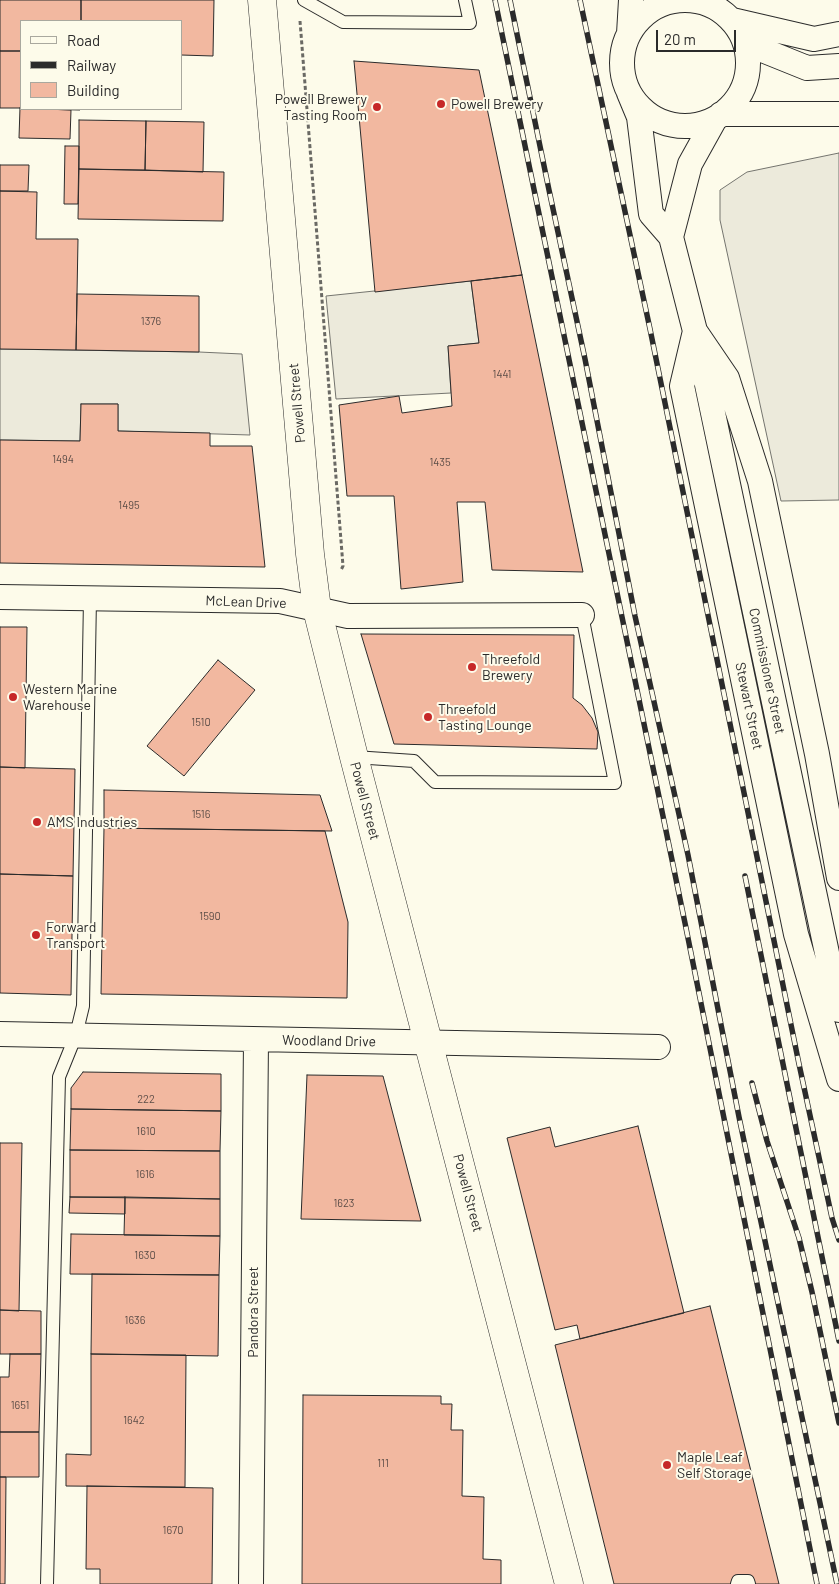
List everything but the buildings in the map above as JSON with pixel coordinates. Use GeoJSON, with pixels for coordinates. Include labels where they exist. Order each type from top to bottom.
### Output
{"type":"FeatureCollection","features":[{"type":"Feature","properties":{"kind":"main road","name":"Powell Street"},"geometry":{"type":"LineString","coordinates":[[262,0],[310,554],[317,609],[570,1584]]}},
{"type":"Feature","properties":{"kind":"street"},"geometry":{"type":"LineString","coordinates":[[631,0],[629,34],[623,53],[623,74],[638,116],[651,214],[671,237]]}},
{"type":"Feature","properties":{"kind":"street"},"geometry":{"type":"LineString","coordinates":[[629,34],[641,18],[658,6],[678,1],[697,2],[814,38],[839,34]]}},
{"type":"Feature","properties":{"kind":"street"},"geometry":{"type":"LineString","coordinates":[[720,10],[745,43],[807,68],[839,66]]}},
{"type":"Feature","properties":{"kind":"street"},"geometry":{"type":"LineString","coordinates":[[629,93],[641,109],[658,121],[677,126],[696,126],[718,116],[731,106],[742,89],[747,67],[745,43]]}},
{"type":"Feature","properties":{"kind":"street"},"geometry":{"type":"LineString","coordinates":[[718,116],[839,114]]}},
{"type":"Feature","properties":{"kind":"street"},"geometry":{"type":"LineString","coordinates":[[671,237],[690,164],[718,116]]}},
{"type":"Feature","properties":{"kind":"street","name":"Stewart Street"},"geometry":{"type":"LineString","coordinates":[[671,237],[696,331],[727,378],[760,481],[817,754],[839,878]]}},
{"type":"Feature","properties":{"kind":"street","name":"Stewart Street"},"geometry":{"type":"LineString","coordinates":[[696,331],[682,386],[796,934],[839,1079]]}},
{"type":"Feature","properties":{"kind":"street","name":"Commissioner Street"},"geometry":{"type":"LineString","coordinates":[[696,331],[839,1010]]}},
{"type":"Feature","properties":{"kind":"street","name":"McLean Drive"},"geometry":{"type":"LineString","coordinates":[[0,597],[280,601],[348,616],[582,615]]}},
{"type":"Feature","properties":{"kind":"street","name":"Woodland Drive"},"geometry":{"type":"LineString","coordinates":[[0,1034],[658,1047]]}},
{"type":"Feature","properties":{"kind":"street","name":"Pandora Street"},"geometry":{"type":"LineString","coordinates":[[251,1584],[256,1040]]}},
{"type":"Feature","properties":{"kind":"lane"},"geometry":{"type":"LineString","coordinates":[[304,0],[343,22],[470,23],[465,0]]}},
{"type":"Feature","properties":{"kind":"lane"},"geometry":{"type":"LineString","coordinates":[[47,1584],[59,1077],[76,1035],[83,1006],[90,598]]}},
{"type":"Feature","properties":{"kind":"lane"},"geometry":{"type":"LineString","coordinates":[[354,757],[414,762],[435,782],[615,783],[582,615]]}},
{"type":"Feature","properties":{"kind":"lane"},"geometry":{"type":"LineString","coordinates":[[737,1584],[738,1581],[748,1581],[749,1584]]}},
{"type":"Feature","properties":{"kind":"path"},"geometry":{"type":"LineString","coordinates":[[300,18],[343,566]]}},
{"type":"Feature","properties":{"kind":"shaded area"},"geometry":{"type":"Polygon","coordinates":[[[839,153],[839,500],[781,501],[720,220],[720,190],[747,172],[839,153]]]}},
{"type":"Feature","properties":{"kind":"shaded area"},"geometry":{"type":"Polygon","coordinates":[[[471,281],[479,343],[448,346],[451,393],[336,399],[326,296],[471,281]]]}},
{"type":"Feature","properties":{"kind":"shaded area"},"geometry":{"type":"Polygon","coordinates":[[[0,349],[242,354],[250,435],[118,431],[118,404],[81,404],[80,441],[0,440],[0,349]]]}},
{"type":"Feature","properties":{"kind":"railway"},"geometry":{"type":"LineString","coordinates":[[495,0],[685,923],[817,1584]]}},
{"type":"Feature","properties":{"kind":"railway"},"geometry":{"type":"LineString","coordinates":[[510,0],[585,359],[635,616],[688,855],[739,1117],[837,1584]]}},
{"type":"Feature","properties":{"kind":"railway"},"geometry":{"type":"LineString","coordinates":[[580,0],[650,329],[799,1064],[832,1218],[839,1240]]}},
{"type":"Feature","properties":{"kind":"railway"},"geometry":{"type":"LineString","coordinates":[[745,876],[839,1341]]}},
{"type":"Feature","properties":{"kind":"railway"},"geometry":{"type":"LineString","coordinates":[[752,1083],[767,1141],[799,1238],[839,1423]]}},
{"type":"Feature","properties":{"kind":"place","name":"Powell Brewery"},"geometry":{"type":"Point","coordinates":[441,104]}},
{"type":"Feature","properties":{"kind":"place","name":"Powell Brewery Tasting Room"},"geometry":{"type":"Point","coordinates":[377,107]}},
{"type":"Feature","properties":{"kind":"place","name":"Threefold Brewery"},"geometry":{"type":"Point","coordinates":[472,667]}},
{"type":"Feature","properties":{"kind":"place","name":"Western Marine Warehouse"},"geometry":{"type":"Point","coordinates":[13,697]}},
{"type":"Feature","properties":{"kind":"place","name":"Threefold Tasting Lounge"},"geometry":{"type":"Point","coordinates":[428,717]}},
{"type":"Feature","properties":{"kind":"place","name":"AMS Industries"},"geometry":{"type":"Point","coordinates":[37,822]}},
{"type":"Feature","properties":{"kind":"place","name":"Forward Transport"},"geometry":{"type":"Point","coordinates":[36,935]}},
{"type":"Feature","properties":{"kind":"place","name":"Maple Leaf Self Storage"},"geometry":{"type":"Point","coordinates":[667,1465]}}]}
